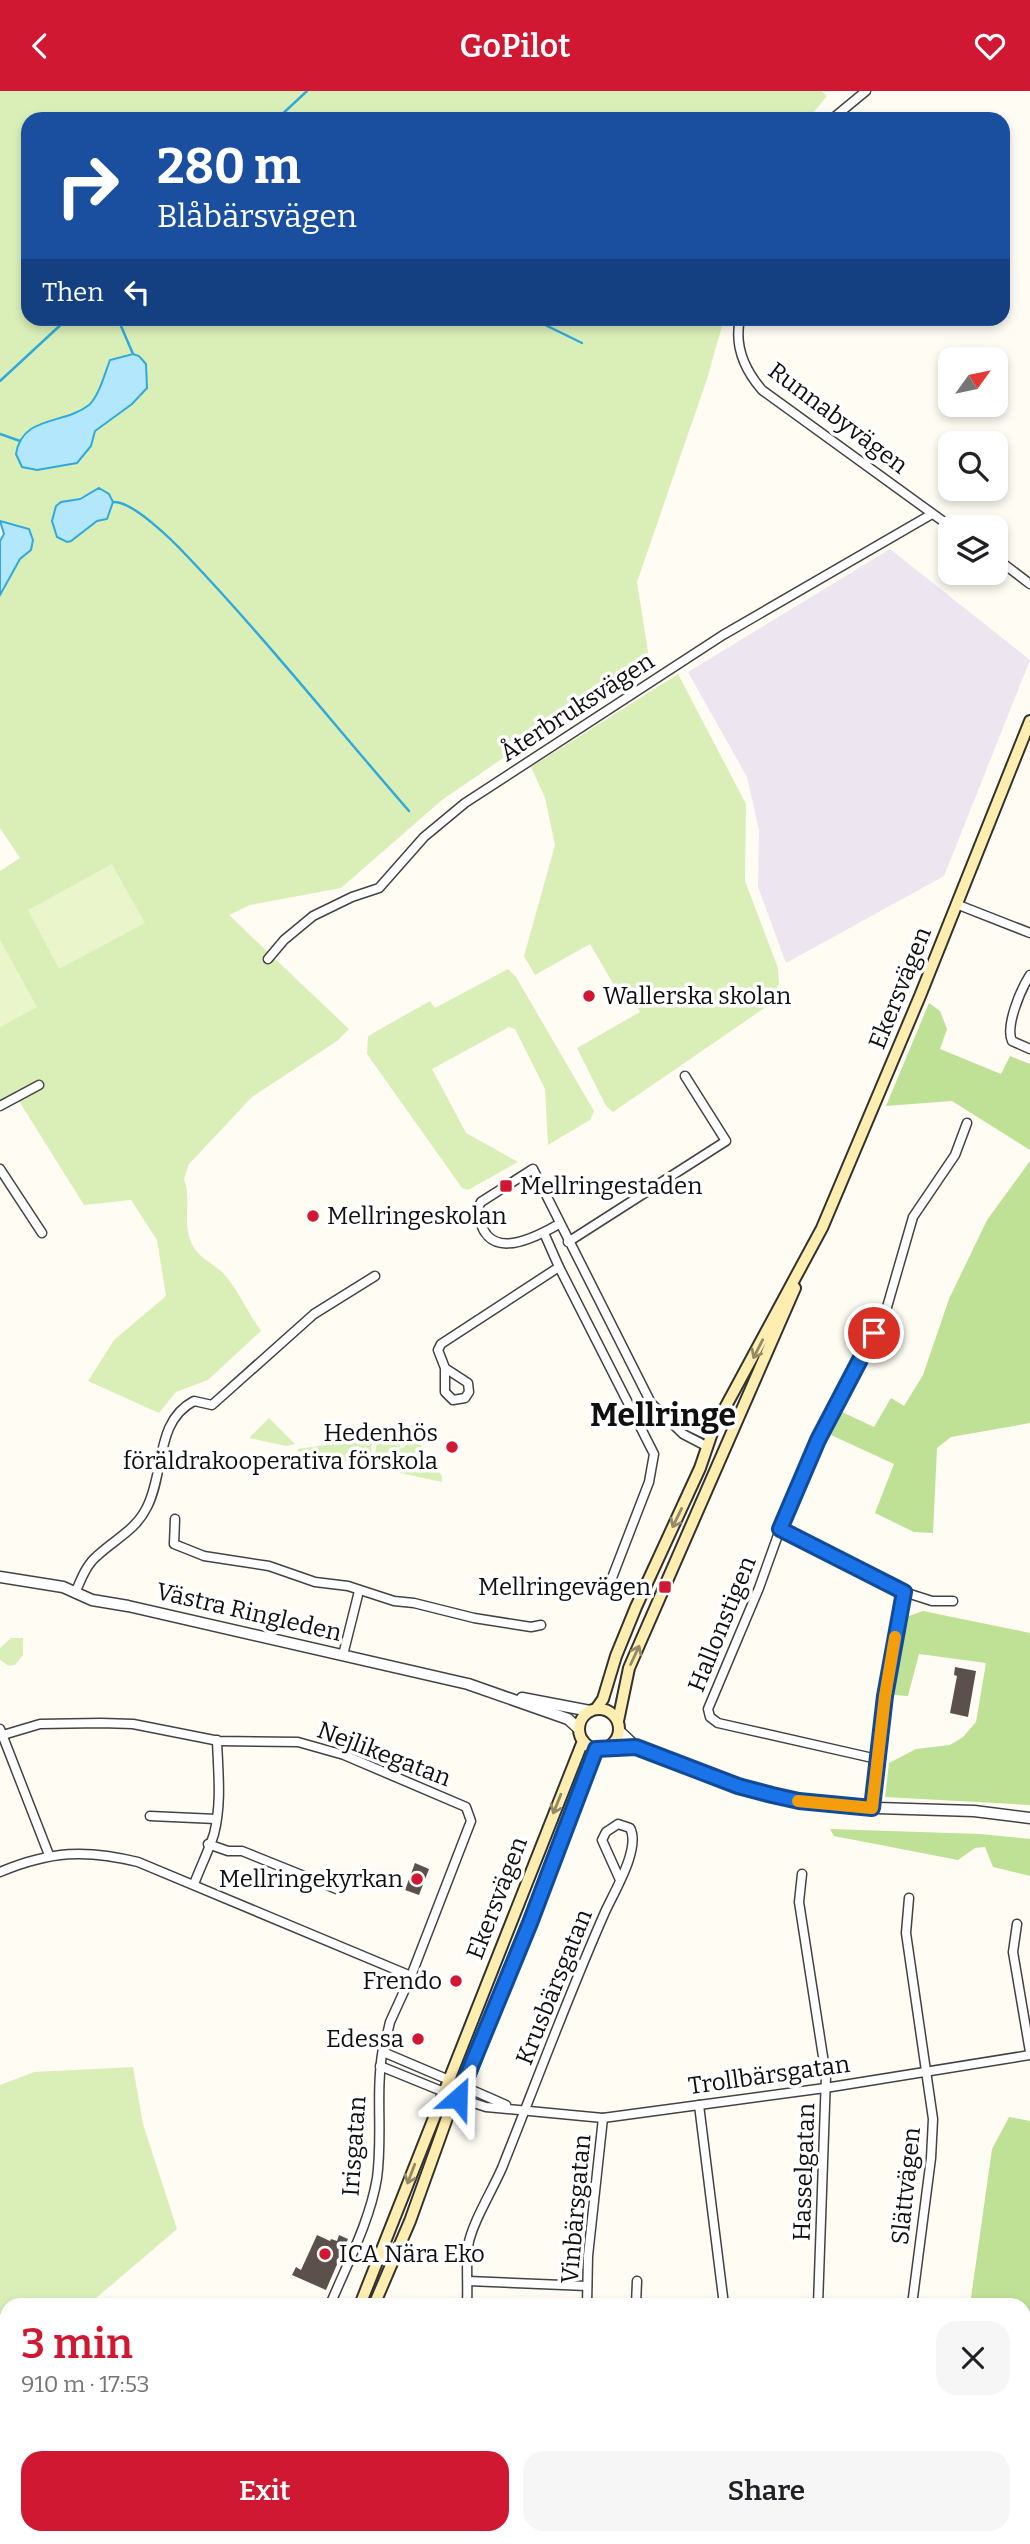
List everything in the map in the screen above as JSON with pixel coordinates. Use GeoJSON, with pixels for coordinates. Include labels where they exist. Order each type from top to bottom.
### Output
{"type":"FeatureCollection","features":[{"type":"Feature","properties":{"kind":"main road","name":"Ekersvägen"},"geometry":{"type":"LineString","coordinates":[[619,1726],[629,1668],[787,1311],[1030,721]]}},
{"type":"Feature","properties":{"kind":"main road","name":"Ekersvägen"},"geometry":{"type":"LineString","coordinates":[[593,1710],[636,1607],[690,1493],[709,1442],[780,1305],[803,1268]]}},
{"type":"Feature","properties":{"kind":"main road"},"geometry":{"type":"LineString","coordinates":[[709,1442],[725,1449]]}},
{"type":"Feature","properties":{"kind":"main road"},"geometry":{"type":"LineString","coordinates":[[593,1710],[607,1710],[619,1726],[616,1741],[601,1749],[581,1735],[580,1720],[593,1710]]}},
{"type":"Feature","properties":{"kind":"main road","name":"Ekersvägen"},"geometry":{"type":"LineString","coordinates":[[363,2298],[581,1735]]}},
{"type":"Feature","properties":{"kind":"main road","name":"Ekersvägen"},"geometry":{"type":"LineString","coordinates":[[377,2298],[410,2221],[448,2115],[465,2087],[601,1749]]}},
{"type":"Feature","properties":{"kind":"main road"},"geometry":{"type":"LineString","coordinates":[[449,2080],[465,2087]]}},
{"type":"Feature","properties":{"kind":"main road"},"geometry":{"type":"LineString","coordinates":[[444,2092],[458,2098]]}},
{"type":"Feature","properties":{"kind":"street"},"geometry":{"type":"LineString","coordinates":[[840,112],[866,91]]}},
{"type":"Feature","properties":{"kind":"street","name":"Runnabyvägen"},"geometry":{"type":"LineString","coordinates":[[739,326],[737,335],[741,355],[752,378],[762,390],[938,518]]}},
{"type":"Feature","properties":{"kind":"street","name":"Återbruksvägen"},"geometry":{"type":"LineString","coordinates":[[268,959],[284,940],[313,916],[352,897],[379,888],[424,837],[458,808],[723,635],[932,514]]}},
{"type":"Feature","properties":{"kind":"street"},"geometry":{"type":"LineString","coordinates":[[1008,567],[1028,581]]}},
{"type":"Feature","properties":{"kind":"street"},"geometry":{"type":"LineString","coordinates":[[956,904],[1030,933]]}},
{"type":"Feature","properties":{"kind":"street"},"geometry":{"type":"LineString","coordinates":[[1030,975],[1020,991],[1009,1030],[1012,1041],[1030,1049]]}},
{"type":"Feature","properties":{"kind":"street"},"geometry":{"type":"LineString","coordinates":[[568,1242],[726,1141],[685,1076]]}},
{"type":"Feature","properties":{"kind":"street"},"geometry":{"type":"LineString","coordinates":[[0,1106],[39,1085]]}},
{"type":"Feature","properties":{"kind":"street","name":"Hallonstigen"},"geometry":{"type":"LineString","coordinates":[[877,1759],[718,1723],[710,1717],[708,1709],[823,1429],[885,1314],[913,1217],[956,1155],[967,1123]]}},
{"type":"Feature","properties":{"kind":"street"},"geometry":{"type":"LineString","coordinates":[[0,1169],[42,1233]]}},
{"type":"Feature","properties":{"kind":"street"},"geometry":{"type":"LineString","coordinates":[[559,1224],[521,1243],[494,1241],[484,1233],[478,1208],[481,1202],[533,1169],[651,1403],[677,1425],[683,1434],[709,1442]]}},
{"type":"Feature","properties":{"kind":"street"},"geometry":{"type":"LineString","coordinates":[[544,1233],[654,1454],[649,1482],[610,1583],[602,1591]]}},
{"type":"Feature","properties":{"kind":"street"},"geometry":{"type":"LineString","coordinates":[[445,1368],[439,1358],[441,1344],[559,1266]]}},
{"type":"Feature","properties":{"kind":"street"},"geometry":{"type":"LineString","coordinates":[[75,1593],[91,1562],[124,1535],[147,1508],[169,1428],[179,1413],[194,1401],[212,1405],[314,1314],[375,1276]]}},
{"type":"Feature","properties":{"kind":"street"},"geometry":{"type":"LineString","coordinates":[[175,1519],[172,1541],[182,1548],[226,1561],[268,1566],[315,1582],[348,1586],[394,1601],[414,1603],[474,1618],[531,1627],[541,1625]]}},
{"type":"Feature","properties":{"kind":"street"},"geometry":{"type":"LineString","coordinates":[[780,1529],[904,1592],[932,1601],[953,1601]]}},
{"type":"Feature","properties":{"kind":"street","name":"Västra Ringleden"},"geometry":{"type":"LineString","coordinates":[[0,1577],[63,1587],[92,1600],[488,1690],[539,1706],[568,1719],[581,1735]]}},
{"type":"Feature","properties":{"kind":"street"},"geometry":{"type":"LineString","coordinates":[[343,1655],[359,1591]]}},
{"type":"Feature","properties":{"kind":"street"},"geometry":{"type":"LineString","coordinates":[[872,1808],[886,1684],[904,1592]]}},
{"type":"Feature","properties":{"kind":"street","name":"Västra Ringleden"},"geometry":{"type":"LineString","coordinates":[[539,1706],[593,1710]]}},
{"type":"Feature","properties":{"kind":"street","name":"Nejlikegatan"},"geometry":{"type":"LineString","coordinates":[[1,1732],[40,1724],[133,1724],[217,1740],[298,1742],[319,1746],[467,1807],[471,1821],[411,1976],[385,2034],[381,2060]]}},
{"type":"Feature","properties":{"kind":"street"},"geometry":{"type":"LineString","coordinates":[[619,1726],[636,1747]]}},
{"type":"Feature","properties":{"kind":"street"},"geometry":{"type":"LineString","coordinates":[[1,1732],[49,1855]]}},
{"type":"Feature","properties":{"kind":"street"},"geometry":{"type":"LineString","coordinates":[[194,1884],[213,1837],[216,1819],[219,1794],[217,1740]]}},
{"type":"Feature","properties":{"kind":"street"},"geometry":{"type":"LineString","coordinates":[[601,1749],[636,1747],[738,1786],[799,1801],[872,1808],[974,1811],[1030,1818]]}},
{"type":"Feature","properties":{"kind":"street"},"geometry":{"type":"LineString","coordinates":[[150,1816],[216,1819]]}},
{"type":"Feature","properties":{"kind":"street","name":"Krusbärsgatan"},"geometry":{"type":"LineString","coordinates":[[467,2298],[468,2246],[471,2236],[620,1880],[635,1840],[630,1828],[618,1824],[606,1832],[602,1840],[620,1880]]}},
{"type":"Feature","properties":{"kind":"street"},"geometry":{"type":"LineString","coordinates":[[208,1844],[228,1851],[242,1851],[339,1890]]}},
{"type":"Feature","properties":{"kind":"street"},"geometry":{"type":"LineString","coordinates":[[0,1872],[49,1855],[75,1853],[114,1856],[138,1862],[411,1976]]}},
{"type":"Feature","properties":{"kind":"street","name":"Hasselgatan"},"geometry":{"type":"LineString","coordinates":[[802,1874],[799,1902],[826,2076],[818,2298]]}},
{"type":"Feature","properties":{"kind":"street","name":"Slättvägen"},"geometry":{"type":"LineString","coordinates":[[909,1898],[906,1933],[933,2119],[931,2158],[913,2298]]}},
{"type":"Feature","properties":{"kind":"street"},"geometry":{"type":"LineString","coordinates":[[1017,1924],[1013,1952],[1030,2054]]}},
{"type":"Feature","properties":{"kind":"street","name":"Trollbärsgatan"},"geometry":{"type":"LineString","coordinates":[[458,2098],[486,2107],[603,2118],[825,2088],[1030,2054]]}},
{"type":"Feature","properties":{"kind":"street"},"geometry":{"type":"LineString","coordinates":[[381,2060],[449,2080]]}},
{"type":"Feature","properties":{"kind":"street","name":"Irisgatan"},"geometry":{"type":"LineString","coordinates":[[333,2298],[374,2191],[381,2060],[444,2092]]}},
{"type":"Feature","properties":{"kind":"street","name":"Trollbärsgatan"},"geometry":{"type":"LineString","coordinates":[[465,2087],[512,2108]]}},
{"type":"Feature","properties":{"kind":"street"},"geometry":{"type":"LineString","coordinates":[[699,2105],[723,2298]]}},
{"type":"Feature","properties":{"kind":"street","name":"Vinbärsgatan"},"geometry":{"type":"LineString","coordinates":[[587,2298],[603,2118]]}},
{"type":"Feature","properties":{"kind":"street"},"geometry":{"type":"LineString","coordinates":[[468,2281],[587,2286]]}},
{"type":"Feature","properties":{"kind":"street"},"geometry":{"type":"LineString","coordinates":[[637,2298],[638,2281]]}},
{"type":"Feature","properties":{"kind":"shaded area"},"geometry":{"type":"Polygon","coordinates":[[[890,549],[1030,660],[944,876],[786,963],[758,887],[759,830],[747,777],[688,672],[890,549]]]}},
{"type":"Feature","properties":{"kind":"green space"},"geometry":{"type":"Polygon","coordinates":[[[0,91],[821,91],[827,96],[814,112],[21,112],[21,326],[722,326],[707,379],[637,582],[649,658],[442,800],[341,888],[250,905],[229,915],[349,1029],[337,1041],[252,1097],[189,1164],[184,1179],[187,1226],[191,1242],[201,1255],[227,1277],[261,1331],[208,1380],[176,1392],[159,1413],[88,1381],[114,1340],[166,1296],[157,1240],[131,1200],[84,1205],[19,1101],[0,1111],[0,871],[20,858],[0,828],[0,595],[20,559],[31,550],[18,525],[0,521],[0,91]],[[111,360],[98,392],[85,408],[36,427],[26,434],[18,445],[67,465],[76,463],[91,446],[95,431],[132,404],[111,360]],[[85,495],[68,503],[74,537],[97,522],[107,519],[85,495]]]}},
{"type":"Feature","properties":{"kind":"green space"},"geometry":{"type":"Polygon","coordinates":[[[678,674],[746,804],[745,881],[778,968],[779,984],[766,1007],[613,1112],[606,1106],[577,1048],[640,1012],[627,988],[618,992],[590,944],[535,975],[524,956],[555,845],[545,798],[531,767],[678,674]]]}},
{"type":"Feature","properties":{"kind":"green space"},"geometry":{"type":"Polygon","coordinates":[[[112,864],[145,923],[59,969],[28,910],[112,864]]]}},
{"type":"Feature","properties":{"kind":"green space"},"geometry":{"type":"Polygon","coordinates":[[[0,940],[37,1007],[0,1027],[0,940]]]}},
{"type":"Feature","properties":{"kind":"green space"},"geometry":{"type":"Polygon","coordinates":[[[508,969],[516,977],[594,1111],[590,1120],[548,1145],[545,1089],[515,1029],[509,1027],[432,1069],[466,1133],[518,1162],[468,1190],[462,1188],[367,1054],[368,1036],[430,1001],[435,1008],[508,969]]]}},
{"type":"Feature","properties":{"kind":"green space"},"geometry":{"type":"Polygon","coordinates":[[[929,1003],[940,1011],[947,1029],[940,1049],[1001,1074],[1010,1056],[1030,1064],[1030,1150],[952,1101],[886,1106],[929,1003]]]}},
{"type":"Feature","properties":{"kind":"green space"},"geometry":{"type":"Polygon","coordinates":[[[1030,1161],[1030,1423],[951,1437],[937,1448],[933,1533],[914,1532],[875,1513],[894,1464],[831,1435],[842,1412],[874,1427],[891,1398],[904,1406],[923,1375],[949,1299],[987,1220],[1030,1161]]]}},
{"type":"Feature","properties":{"kind":"green space"},"geometry":{"type":"Polygon","coordinates":[[[269,1418],[295,1444],[286,1446],[249,1438],[269,1418]]]}},
{"type":"Feature","properties":{"kind":"green space"},"geometry":{"type":"Polygon","coordinates":[[[417,1423],[422,1450],[442,1476],[442,1482],[400,1473],[399,1449],[405,1447],[400,1429],[417,1423]]]}},
{"type":"Feature","properties":{"kind":"green space"},"geometry":{"type":"Polygon","coordinates":[[[397,1430],[401,1446],[396,1448],[397,1472],[376,1468],[374,1465],[377,1439],[397,1430]]]}},
{"type":"Feature","properties":{"kind":"green space"},"geometry":{"type":"Polygon","coordinates":[[[373,1438],[369,1466],[297,1451],[298,1449],[373,1438]]]}},
{"type":"Feature","properties":{"kind":"green space"},"geometry":{"type":"Polygon","coordinates":[[[923,1611],[1030,1633],[1030,1805],[885,1797],[889,1763],[916,1749],[950,1745],[963,1737],[976,1722],[986,1663],[919,1654],[908,1696],[894,1695],[906,1617],[923,1611]]]}},
{"type":"Feature","properties":{"kind":"green space"},"geometry":{"type":"Polygon","coordinates":[[[11,1638],[23,1638],[23,1655],[15,1665],[9,1666],[0,1660],[0,1648],[11,1638]]]}},
{"type":"Feature","properties":{"kind":"green space"},"geometry":{"type":"Polygon","coordinates":[[[830,1829],[980,1834],[1030,1839],[1030,1876],[993,1867],[985,1847],[975,1848],[958,1860],[834,1836],[830,1829]]]}},
{"type":"Feature","properties":{"kind":"green space"},"geometry":{"type":"Polygon","coordinates":[[[133,2067],[143,2124],[177,2229],[96,2298],[0,2298],[0,2085],[34,2072],[133,2067]]]}},
{"type":"Feature","properties":{"kind":"green space"},"geometry":{"type":"Polygon","coordinates":[[[1009,2117],[1030,2121],[1030,2298],[971,2298],[992,2149],[1009,2117]]]}},
{"type":"Feature","properties":{"kind":"water"},"geometry":{"type":"Polygon","coordinates":[[[133,354],[146,364],[147,388],[132,404],[95,431],[91,446],[77,463],[37,470],[22,467],[16,454],[26,433],[45,422],[68,416],[89,405],[99,390],[110,360],[133,354]]]}},
{"type":"Feature","properties":{"kind":"water"},"geometry":{"type":"Polygon","coordinates":[[[99,488],[109,494],[113,502],[107,519],[97,521],[71,541],[57,537],[52,521],[56,506],[61,502],[80,499],[99,488]]]}},
{"type":"Feature","properties":{"kind":"water"},"geometry":{"type":"Polygon","coordinates":[[[0,521],[29,529],[33,540],[31,550],[20,559],[0,595],[0,541],[4,534],[0,521]]]}},
{"type":"Feature","properties":{"kind":"building"},"geometry":{"type":"Polygon","coordinates":[[[955,1667],[976,1671],[968,1717],[950,1713],[957,1676],[954,1675],[955,1667]]]}},
{"type":"Feature","properties":{"kind":"building","name":"Mellringekyrkan"},"geometry":{"type":"Polygon","coordinates":[[[415,1863],[429,1869],[419,1895],[405,1890],[415,1863]]]}},
{"type":"Feature","properties":{"kind":"building","name":"ICA Nära Eko"},"geometry":{"type":"Polygon","coordinates":[[[317,2235],[330,2241],[337,2241],[339,2235],[348,2239],[326,2290],[292,2275],[296,2267],[301,2270],[317,2235]]]}},
{"type":"Feature","properties":{"kind":"waterway"},"geometry":{"type":"LineString","coordinates":[[284,112],[307,91]]}},
{"type":"Feature","properties":{"kind":"waterway"},"geometry":{"type":"LineString","coordinates":[[0,381],[59,326]]}},
{"type":"Feature","properties":{"kind":"waterway"},"geometry":{"type":"LineString","coordinates":[[121,326],[133,354]]}},
{"type":"Feature","properties":{"kind":"waterway"},"geometry":{"type":"LineString","coordinates":[[547,326],[582,343]]}},
{"type":"Feature","properties":{"kind":"waterway"},"geometry":{"type":"LineString","coordinates":[[0,434],[20,441]]}},
{"type":"Feature","properties":{"kind":"waterway"},"geometry":{"type":"LineString","coordinates":[[113,502],[131,508],[182,550],[409,811]]}},
{"type":"Feature","properties":{"kind":"slow traffic"},"geometry":{"type":"LineString","coordinates":[[798,1801],[872,1808],[895,1637]]}},
{"type":"Feature","properties":{"kind":"place","name":"Wallerska skolan"},"geometry":{"type":"Point","coordinates":[589,996]}},
{"type":"Feature","properties":{"kind":"place","name":"Mellringestaden"},"geometry":{"type":"Point","coordinates":[506,1186]}},
{"type":"Feature","properties":{"kind":"place","name":"Mellringeskolan"},"geometry":{"type":"Point","coordinates":[313,1216]}},
{"type":"Feature","properties":{"kind":"place","name":"Hedenhös föräldrakooperativa förskola"},"geometry":{"type":"Point","coordinates":[452,1447]}},
{"type":"Feature","properties":{"kind":"place","name":"Mellringevägen"},"geometry":{"type":"Point","coordinates":[665,1587]}},
{"type":"Feature","properties":{"kind":"place","name":"Mellringekyrkan"},"geometry":{"type":"Point","coordinates":[417,1879]}},
{"type":"Feature","properties":{"kind":"place","name":"Frendo"},"geometry":{"type":"Point","coordinates":[456,1981]}},
{"type":"Feature","properties":{"kind":"place","name":"Edessa"},"geometry":{"type":"Point","coordinates":[418,2039]}},
{"type":"Feature","properties":{"kind":"place","name":"ICA Nära Eko"},"geometry":{"type":"Point","coordinates":[325,2254]}},
{"type":"Feature","properties":{"kind":"district","name":"Mellringe"},"geometry":{"type":"Point","coordinates":[663,1415]}},
{"type":"Feature","properties":{"kind":"route"},"geometry":{"type":"LineString","coordinates":[[458,2098],[463,2092],[530,1923],[596,1749],[636,1747],[738,1786],[772,1795],[845,1807],[872,1808],[885,1696],[904,1592],[780,1529],[818,1440],[874,1333]]}}]}
